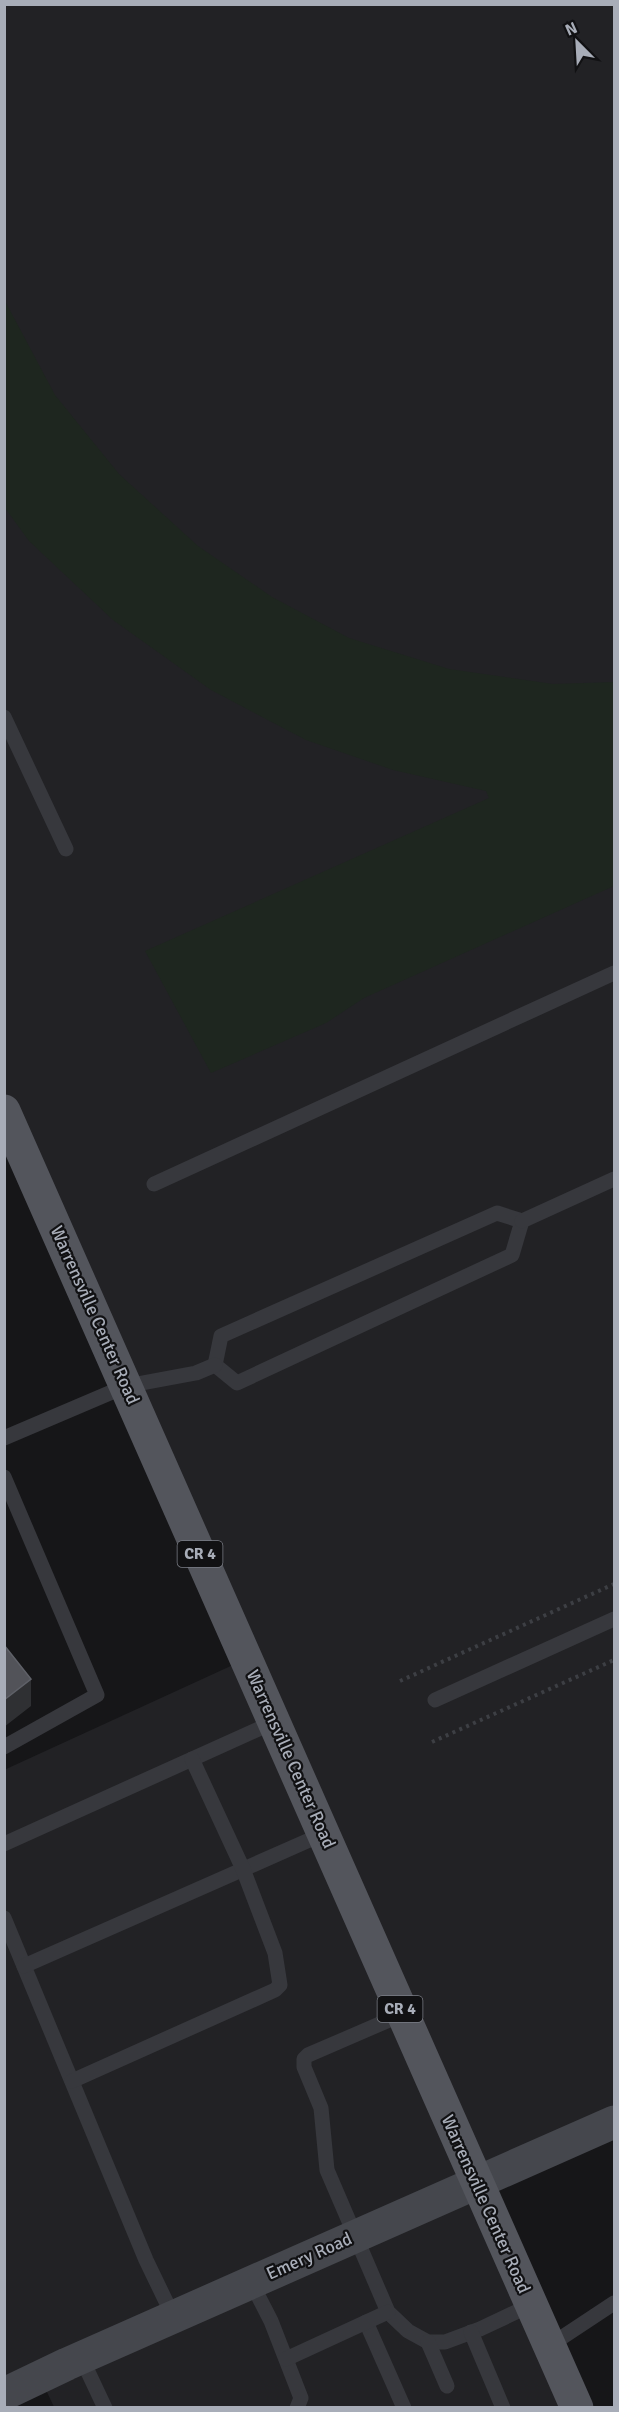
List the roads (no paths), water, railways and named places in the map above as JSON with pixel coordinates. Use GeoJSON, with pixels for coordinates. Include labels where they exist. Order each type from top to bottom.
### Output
{"type":"FeatureCollection","features":[{"type":"Feature","properties":{"kind":"main road","name":"Warrensville Center Road"},"geometry":{"type":"LineString","coordinates":[[4,1111],[577,2408]]}},
{"type":"Feature","properties":{"kind":"street","name":"Emery Road"},"geometry":{"type":"LineString","coordinates":[[4,2394],[173,2316],[615,2122]]}},
{"type":"Feature","properties":{"kind":"lane"},"geometry":{"type":"LineString","coordinates":[[4,717],[66,849]]}},
{"type":"Feature","properties":{"kind":"lane"},"geometry":{"type":"LineString","coordinates":[[154,1184],[615,973]]}},
{"type":"Feature","properties":{"kind":"lane"},"geometry":{"type":"LineString","coordinates":[[215,1365],[222,1336],[497,1213],[522,1221],[615,1179]]}},
{"type":"Feature","properties":{"kind":"lane"},"geometry":{"type":"LineString","coordinates":[[215,1365],[237,1383],[512,1256],[522,1221]]}},
{"type":"Feature","properties":{"kind":"lane"},"geometry":{"type":"LineString","coordinates":[[4,1438],[126,1386],[196,1373],[215,1365]]}},
{"type":"Feature","properties":{"kind":"lane"},"geometry":{"type":"LineString","coordinates":[[4,1478],[97,1695],[4,1747]]}},
{"type":"Feature","properties":{"kind":"lane"},"geometry":{"type":"LineString","coordinates":[[435,1700],[615,1619]]}},
{"type":"Feature","properties":{"kind":"lane"},"geometry":{"type":"LineString","coordinates":[[4,1844],[274,1722]]}},
{"type":"Feature","properties":{"kind":"lane"},"geometry":{"type":"LineString","coordinates":[[72,2081],[275,1990],[280,1985],[275,1953],[243,1869],[192,1759]]}},
{"type":"Feature","properties":{"kind":"lane"},"geometry":{"type":"LineString","coordinates":[[24,1966],[323,1834]]}},
{"type":"Feature","properties":{"kind":"lane"},"geometry":{"type":"LineString","coordinates":[[4,1918],[146,2260],[173,2316]]}},
{"type":"Feature","properties":{"kind":"lane"},"geometry":{"type":"LineString","coordinates":[[402,2014],[308,2055],[304,2059],[304,2067],[321,2108],[327,2170],[354,2236],[388,2312],[408,2331],[428,2342],[445,2342],[531,2305]]}},
{"type":"Feature","properties":{"kind":"lane"},"geometry":{"type":"LineString","coordinates":[[250,2282],[271,2321],[301,2398],[297,2408]]}},
{"type":"Feature","properties":{"kind":"lane"},"geometry":{"type":"LineString","coordinates":[[549,2346],[615,2303]]}},
{"type":"Feature","properties":{"kind":"lane"},"geometry":{"type":"LineString","coordinates":[[286,2359],[388,2312]]}},
{"type":"Feature","properties":{"kind":"lane"},"geometry":{"type":"LineString","coordinates":[[366,2322],[404,2408]]}},
{"type":"Feature","properties":{"kind":"lane"},"geometry":{"type":"LineString","coordinates":[[471,2332],[503,2408]]}},
{"type":"Feature","properties":{"kind":"lane"},"geometry":{"type":"LineString","coordinates":[[428,2342],[447,2386]]}},
{"type":"Feature","properties":{"kind":"lane"},"geometry":{"type":"LineString","coordinates":[[81,2357],[105,2408]]}}]}
